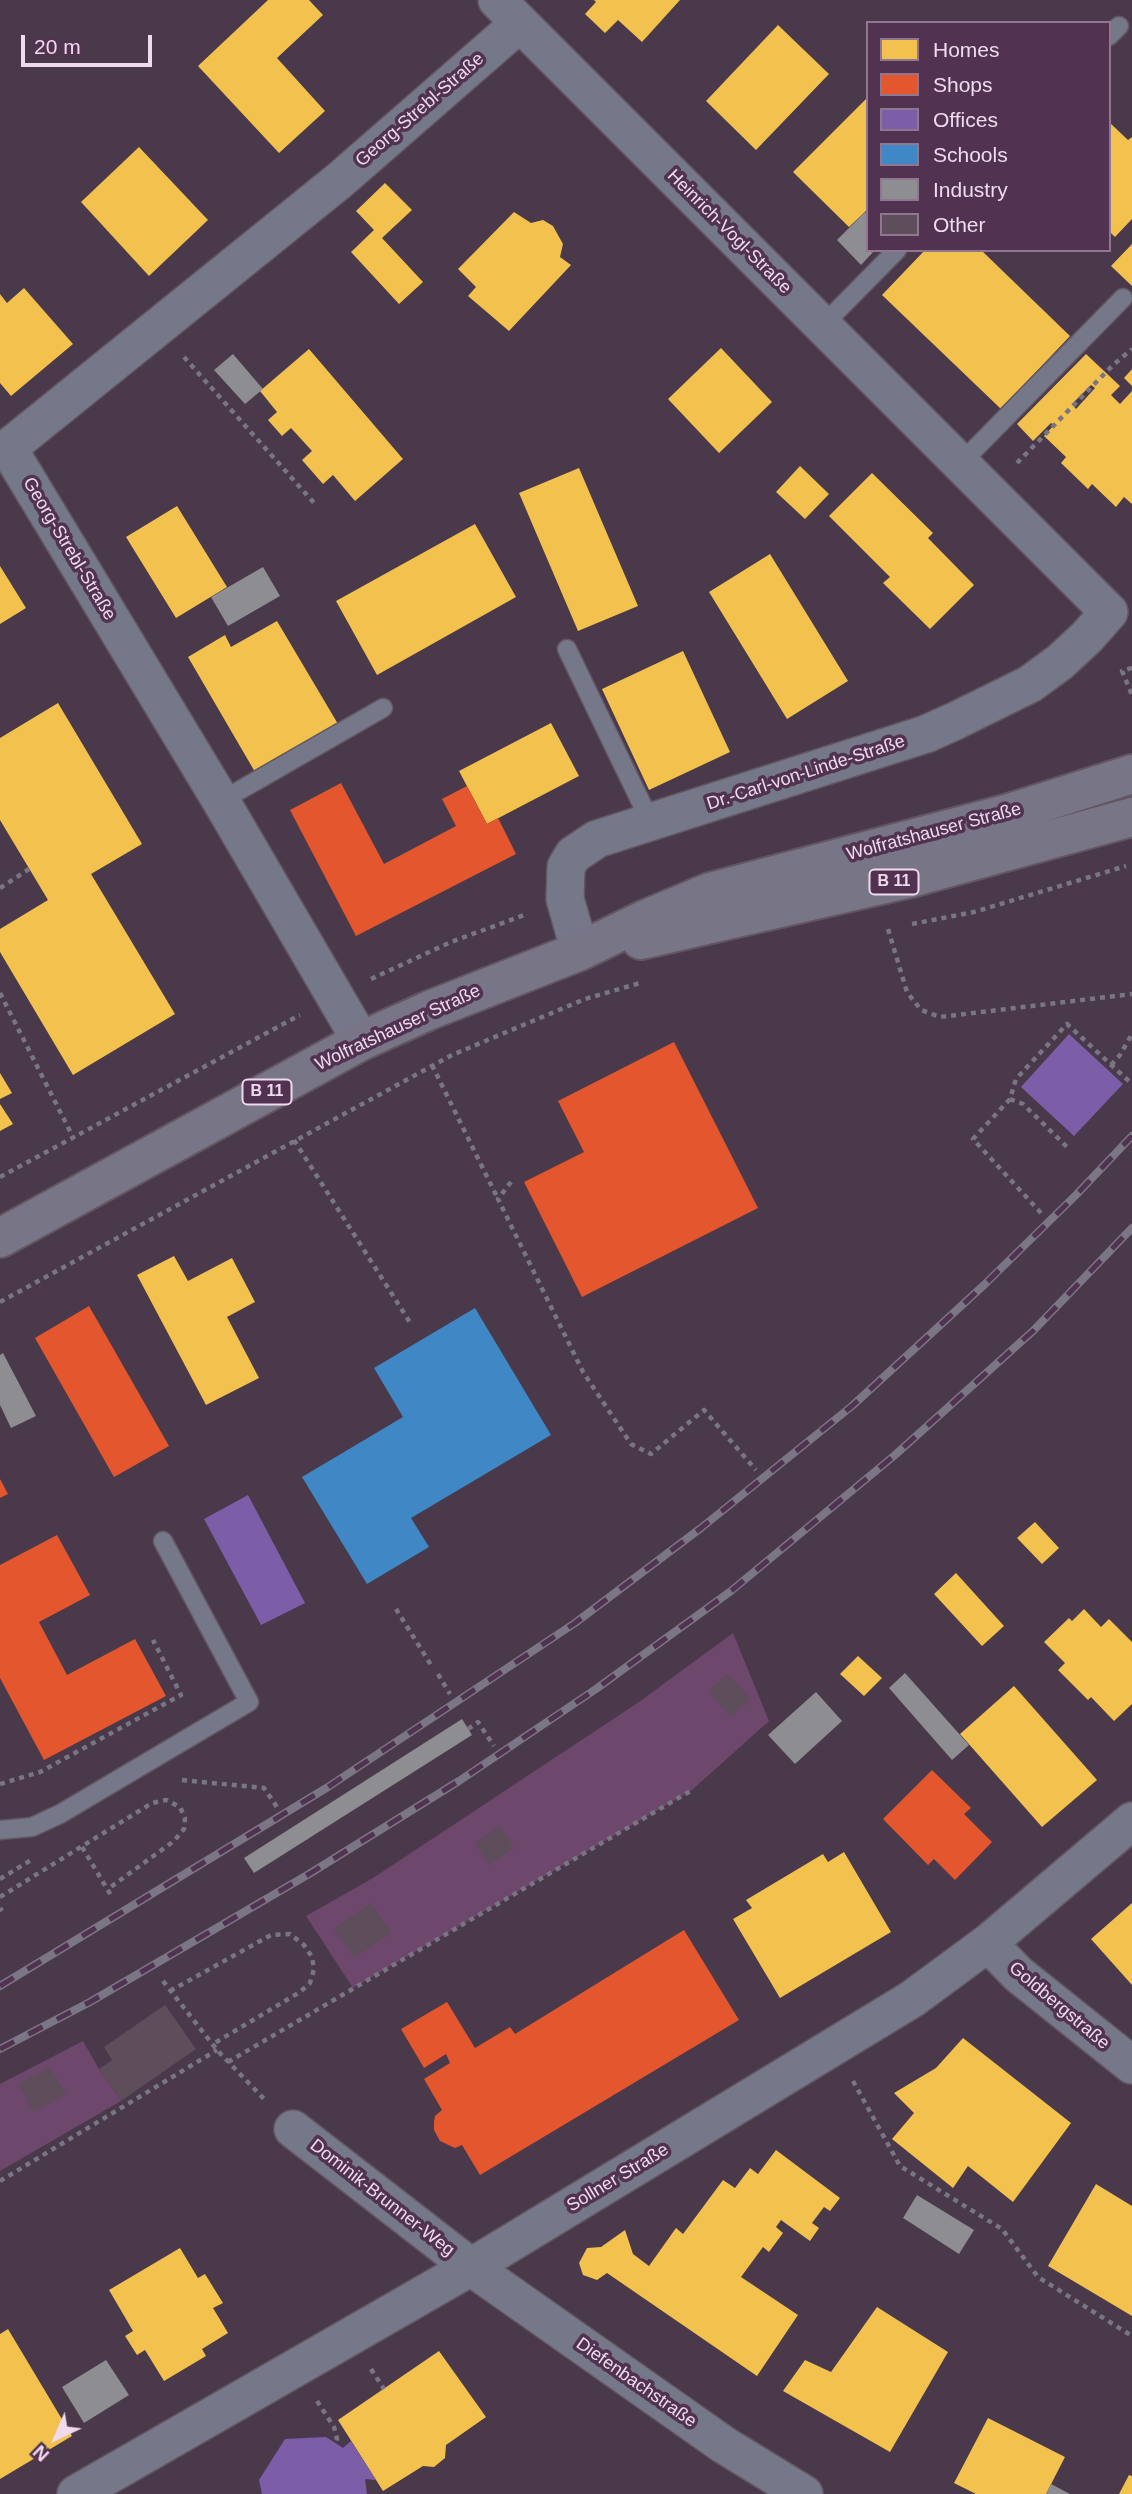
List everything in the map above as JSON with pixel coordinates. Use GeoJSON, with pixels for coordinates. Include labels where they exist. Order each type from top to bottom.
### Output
{"type":"FeatureCollection","features":[{"type":"Feature","properties":{"kind":"main road","name":"Wolfratshauser Straße"},"geometry":{"type":"LineString","coordinates":[[0,1238],[361,1041],[430,1010],[580,951],[710,892],[1009,813],[1132,774]]}},
{"type":"Feature","properties":{"kind":"main road","name":"Wolfratshauser Straße"},"geometry":{"type":"LineString","coordinates":[[580,951],[737,919],[911,878],[1132,817]]}},
{"type":"Feature","properties":{"kind":"street","name":"Heinrich-Vogl-Straße"},"geometry":{"type":"LineString","coordinates":[[509,12],[989,491],[1120,615]]}},
{"type":"Feature","properties":{"kind":"street","name":"Georg-Strebl-Straße"},"geometry":{"type":"LineString","coordinates":[[361,1041],[221,801],[8,448],[340,180],[509,12]]}},
{"type":"Feature","properties":{"kind":"street","name":"Dr.-Carl-von-Linde-Straße"},"geometry":{"type":"LineString","coordinates":[[580,951],[565,899],[566,867],[573,855],[597,839],[926,734],[1030,684],[1060,662],[1087,637],[1120,615]]}},
{"type":"Feature","properties":{"kind":"street","name":"Sollner Straße"},"geometry":{"type":"LineString","coordinates":[[76,2494],[471,2267],[912,2000],[988,1943],[1132,1821]]}},
{"type":"Feature","properties":{"kind":"street","name":"Goldbergstraße"},"geometry":{"type":"LineString","coordinates":[[988,1943],[1018,1974],[1132,2065]]}},
{"type":"Feature","properties":{"kind":"street","name":"Dominik-Brunner-Weg"},"geometry":{"type":"LineString","coordinates":[[293,2129],[471,2267]]}},
{"type":"Feature","properties":{"kind":"street","name":"Diefenbachstraße"},"geometry":{"type":"LineString","coordinates":[[471,2267],[724,2445],[804,2494]]}},
{"type":"Feature","properties":{"kind":"lane"},"geometry":{"type":"LineString","coordinates":[[823,325],[895,252]]}},
{"type":"Feature","properties":{"kind":"lane"},"geometry":{"type":"LineString","coordinates":[[961,463],[1123,298]]}},
{"type":"Feature","properties":{"kind":"lane"},"geometry":{"type":"LineString","coordinates":[[566,649],[651,823]]}},
{"type":"Feature","properties":{"kind":"lane"},"geometry":{"type":"LineString","coordinates":[[221,801],[383,708]]}},
{"type":"Feature","properties":{"kind":"lane"},"geometry":{"type":"LineString","coordinates":[[0,1830],[32,1827],[60,1814],[249,1702],[163,1541]]}},
{"type":"Feature","properties":{"kind":"path"},"geometry":{"type":"LineString","coordinates":[[158,328],[315,504]]}},
{"type":"Feature","properties":{"kind":"path"},"geometry":{"type":"LineString","coordinates":[[989,491],[1132,349]]}},
{"type":"Feature","properties":{"kind":"path"},"geometry":{"type":"LineString","coordinates":[[1132,668],[1122,671],[1132,695]]}},
{"type":"Feature","properties":{"kind":"path"},"geometry":{"type":"LineString","coordinates":[[876,931],[974,912],[1132,864]]}},
{"type":"Feature","properties":{"kind":"path"},"geometry":{"type":"LineString","coordinates":[[0,888],[29,869]]}},
{"type":"Feature","properties":{"kind":"path"},"geometry":{"type":"LineString","coordinates":[[888,929],[907,992],[920,1010],[940,1017],[1132,994]]}},
{"type":"Feature","properties":{"kind":"path"},"geometry":{"type":"LineString","coordinates":[[0,1302],[432,1065],[585,999],[648,981]]}},
{"type":"Feature","properties":{"kind":"path"},"geometry":{"type":"LineString","coordinates":[[0,993],[74,1139]]}},
{"type":"Feature","properties":{"kind":"path"},"geometry":{"type":"LineString","coordinates":[[1041,1213],[972,1139],[1010,1099],[1016,1080],[1068,1024],[1132,1084]]}},
{"type":"Feature","properties":{"kind":"path"},"geometry":{"type":"LineString","coordinates":[[1111,1065],[1132,1034]]}},
{"type":"Feature","properties":{"kind":"path"},"geometry":{"type":"LineString","coordinates":[[432,1065],[583,1371],[631,1444],[651,1454],[704,1410],[756,1470]]}},
{"type":"Feature","properties":{"kind":"path"},"geometry":{"type":"LineString","coordinates":[[1010,1099],[1023,1104],[1067,1147]]}},
{"type":"Feature","properties":{"kind":"path"},"geometry":{"type":"LineString","coordinates":[[294,1140],[411,1324]]}},
{"type":"Feature","properties":{"kind":"path"},"geometry":{"type":"LineString","coordinates":[[498,1199],[511,1182]]}},
{"type":"Feature","properties":{"kind":"path"},"geometry":{"type":"LineString","coordinates":[[396,1609],[431,1665]]}},
{"type":"Feature","properties":{"kind":"path"},"geometry":{"type":"LineString","coordinates":[[0,1784],[40,1772],[181,1695],[153,1640]]}},
{"type":"Feature","properties":{"kind":"path"},"geometry":{"type":"LineString","coordinates":[[438,1674],[450,1694]]}},
{"type":"Feature","properties":{"kind":"path"},"geometry":{"type":"LineString","coordinates":[[468,1729],[478,1722],[494,1746]]}},
{"type":"Feature","properties":{"kind":"path"},"geometry":{"type":"LineString","coordinates":[[169,1779],[264,1788],[277,1807]]}},
{"type":"Feature","properties":{"kind":"path"},"geometry":{"type":"LineString","coordinates":[[228,2062],[692,1790]]}},
{"type":"Feature","properties":{"kind":"path"},"geometry":{"type":"LineString","coordinates":[[0,1897],[152,1802],[166,1800],[180,1807],[184,1829],[174,1841],[108,1889]]}},
{"type":"Feature","properties":{"kind":"path"},"geometry":{"type":"LineString","coordinates":[[82,1847],[112,1897]]}},
{"type":"Feature","properties":{"kind":"path"},"geometry":{"type":"LineString","coordinates":[[170,1991],[271,1935],[290,1934],[304,1945],[312,1957],[314,1969],[310,1983],[300,1992],[213,2044]]}},
{"type":"Feature","properties":{"kind":"path"},"geometry":{"type":"LineString","coordinates":[[163,1981],[217,2050],[293,2129]]}},
{"type":"Feature","properties":{"kind":"path"},"geometry":{"type":"LineString","coordinates":[[834,2047],[900,2166],[1002,2229],[1038,2277],[1132,2336]]}},
{"type":"Feature","properties":{"kind":"path"},"geometry":{"type":"LineString","coordinates":[[0,2181],[217,2050]]}},
{"type":"Feature","properties":{"kind":"path"},"geometry":{"type":"LineString","coordinates":[[139,2088],[144,2093]]}},
{"type":"Feature","properties":{"kind":"path"},"geometry":{"type":"LineString","coordinates":[[334,2427],[336,2443]]}},
{"type":"Feature","properties":{"kind":"shaded area"},"geometry":{"type":"Polygon","coordinates":[[[733,1633],[769,1721],[692,1790],[353,1988],[306,1916],[373,1878],[639,1702],[733,1633]]]}},
{"type":"Feature","properties":{"kind":"shaded area"},"geometry":{"type":"Polygon","coordinates":[[[83,2041],[121,2101],[0,2171],[0,2084],[83,2041]]]}},
{"type":"Feature","properties":{"kind":"building: Homes"},"geometry":{"type":"Polygon","coordinates":[[[268,0],[309,0],[323,15],[277,58],[325,111],[279,153],[198,66],[268,0]]]}},
{"type":"Feature","properties":{"kind":"building: Homes"},"geometry":{"type":"Polygon","coordinates":[[[594,0],[680,0],[642,42],[618,20],[605,33],[585,14],[596,2],[594,0]]]}},
{"type":"Feature","properties":{"kind":"building: Homes"},"geometry":{"type":"Polygon","coordinates":[[[778,25],[829,74],[756,150],[706,101],[778,25]]]}},
{"type":"Feature","properties":{"kind":"building: Homes"},"geometry":{"type":"Polygon","coordinates":[[[866,99],[866,211],[849,227],[793,172],[866,99]]]}},
{"type":"Feature","properties":{"kind":"building: Homes"},"geometry":{"type":"Polygon","coordinates":[[[1111,124],[1128,140],[1132,137],[1132,219],[1115,237],[1111,233],[1111,124]]]}},
{"type":"Feature","properties":{"kind":"building: Homes"},"geometry":{"type":"Polygon","coordinates":[[[139,147],[208,220],[149,276],[81,202],[139,147]]]}},
{"type":"Feature","properties":{"kind":"building: Homes"},"geometry":{"type":"Polygon","coordinates":[[[385,183],[412,210],[382,238],[423,282],[399,304],[351,252],[374,230],[356,211],[385,183]]]}},
{"type":"Feature","properties":{"kind":"building: Homes"},"geometry":{"type":"Polygon","coordinates":[[[514,212],[531,223],[543,220],[553,226],[563,244],[560,257],[571,265],[509,331],[468,296],[476,287],[458,269],[514,212]]]}},
{"type":"Feature","properties":{"kind":"building: Homes"},"geometry":{"type":"Polygon","coordinates":[[[1132,244],[1132,286],[1111,266],[1132,244]]]}},
{"type":"Feature","properties":{"kind":"building: Homes"},"geometry":{"type":"Polygon","coordinates":[[[923,252],[983,252],[1070,336],[1001,409],[882,295],[923,252]]]}},
{"type":"Feature","properties":{"kind":"building: Homes"},"geometry":{"type":"Polygon","coordinates":[[[24,288],[73,344],[11,396],[0,383],[0,294],[7,303],[24,288]]]}},
{"type":"Feature","properties":{"kind":"building: Homes"},"geometry":{"type":"Polygon","coordinates":[[[721,348],[772,402],[719,453],[668,399],[721,348]]]}},
{"type":"Feature","properties":{"kind":"building: Homes"},"geometry":{"type":"Polygon","coordinates":[[[309,349],[403,459],[355,501],[333,475],[323,484],[302,460],[312,451],[291,428],[282,436],[268,420],[277,412],[260,391],[309,349]]]}},
{"type":"Feature","properties":{"kind":"building: Homes"},"geometry":{"type":"Polygon","coordinates":[[[1086,354],[1120,386],[1111,395],[1120,404],[1132,391],[1132,504],[1124,497],[1116,507],[1092,484],[1088,489],[1061,463],[1066,457],[1044,436],[1054,425],[1051,423],[1033,441],[1017,424],[1086,354]],[[1091,385],[1072,404],[1076,409],[1095,388],[1091,385]]]}},
{"type":"Feature","properties":{"kind":"building: Homes"},"geometry":{"type":"Polygon","coordinates":[[[1132,369],[1132,386],[1124,378],[1132,369]]]}},
{"type":"Feature","properties":{"kind":"building: Homes"},"geometry":{"type":"Polygon","coordinates":[[[800,466],[829,494],[805,519],[776,492],[800,466]]]}},
{"type":"Feature","properties":{"kind":"building: Homes"},"geometry":{"type":"Polygon","coordinates":[[[579,468],[638,606],[578,631],[519,493],[579,468]]]}},
{"type":"Feature","properties":{"kind":"building: Homes"},"geometry":{"type":"Polygon","coordinates":[[[872,473],[933,533],[928,538],[974,585],[930,629],[883,583],[890,577],[829,516],[872,473]]]}},
{"type":"Feature","properties":{"kind":"building: Homes"},"geometry":{"type":"Polygon","coordinates":[[[177,506],[227,587],[176,618],[126,537],[177,506]]]}},
{"type":"Feature","properties":{"kind":"building: Homes"},"geometry":{"type":"Polygon","coordinates":[[[475,524],[516,597],[377,675],[336,601],[475,524]]]}},
{"type":"Feature","properties":{"kind":"building: Homes"},"geometry":{"type":"Polygon","coordinates":[[[770,554],[848,681],[787,719],[709,592],[770,554]]]}},
{"type":"Feature","properties":{"kind":"building: Homes"},"geometry":{"type":"Polygon","coordinates":[[[0,566],[26,608],[0,624],[0,566]]]}},
{"type":"Feature","properties":{"kind":"building: Homes"},"geometry":{"type":"Polygon","coordinates":[[[277,621],[338,724],[255,772],[188,657],[225,635],[231,647],[277,621]]]}},
{"type":"Feature","properties":{"kind":"building: Homes"},"geometry":{"type":"Polygon","coordinates":[[[683,651],[730,752],[649,790],[602,689],[683,651]]]}},
{"type":"Feature","properties":{"kind":"building: Homes"},"geometry":{"type":"Polygon","coordinates":[[[58,703],[142,844],[91,874],[175,1014],[73,1075],[0,952],[0,929],[48,900],[0,820],[0,738],[58,703]]]}},
{"type":"Feature","properties":{"kind":"building: Homes"},"geometry":{"type":"Polygon","coordinates":[[[551,723],[579,776],[487,824],[459,771],[551,723]]]}},
{"type":"Feature","properties":{"kind":"building: Homes"},"geometry":{"type":"Polygon","coordinates":[[[0,1073],[12,1093],[0,1099],[0,1073]]]}},
{"type":"Feature","properties":{"kind":"building: Homes"},"geometry":{"type":"Polygon","coordinates":[[[0,1104],[13,1124],[0,1131],[0,1104]]]}},
{"type":"Feature","properties":{"kind":"building: Homes"},"geometry":{"type":"Polygon","coordinates":[[[174,1256],[188,1281],[232,1258],[255,1302],[227,1317],[259,1378],[206,1405],[137,1275],[174,1256]]]}},
{"type":"Feature","properties":{"kind":"building: Homes"},"geometry":{"type":"Polygon","coordinates":[[[1035,1522],[1059,1548],[1042,1564],[1017,1538],[1035,1522]]]}},
{"type":"Feature","properties":{"kind":"building: Homes"},"geometry":{"type":"Polygon","coordinates":[[[956,1573],[1004,1626],[982,1646],[934,1594],[956,1573]]]}},
{"type":"Feature","properties":{"kind":"building: Homes"},"geometry":{"type":"Polygon","coordinates":[[[1084,1609],[1101,1627],[1109,1619],[1132,1642],[1132,1704],[1114,1721],[1091,1697],[1088,1700],[1058,1670],[1065,1663],[1044,1642],[1069,1618],[1072,1621],[1084,1609]]]}},
{"type":"Feature","properties":{"kind":"building: Homes"},"geometry":{"type":"Polygon","coordinates":[[[858,1656],[882,1678],[864,1696],[840,1674],[858,1656]]]}},
{"type":"Feature","properties":{"kind":"building: Homes"},"geometry":{"type":"Polygon","coordinates":[[[1014,1686],[1097,1780],[1042,1827],[960,1734],[1014,1686]]]}},
{"type":"Feature","properties":{"kind":"building: Homes"},"geometry":{"type":"Polygon","coordinates":[[[844,1852],[891,1932],[780,1998],[733,1919],[752,1908],[746,1900],[823,1854],[828,1862],[844,1852]]]}},
{"type":"Feature","properties":{"kind":"building: Homes"},"geometry":{"type":"Polygon","coordinates":[[[1132,1903],[1132,1985],[1091,1939],[1132,1903]]]}},
{"type":"Feature","properties":{"kind":"building: Homes"},"geometry":{"type":"Polygon","coordinates":[[[963,2038],[1071,2123],[1013,2202],[968,2166],[953,2188],[892,2139],[914,2113],[894,2093],[936,2068],[963,2038]]]}},
{"type":"Feature","properties":{"kind":"building: Homes"},"geometry":{"type":"Polygon","coordinates":[[[776,2150],[840,2198],[830,2211],[824,2207],[812,2223],[819,2228],[810,2241],[781,2220],[776,2227],[783,2233],[769,2252],[763,2247],[741,2277],[798,2315],[757,2376],[607,2273],[597,2280],[583,2275],[579,2263],[587,2248],[601,2247],[625,2230],[633,2254],[649,2266],[676,2228],[683,2234],[723,2180],[735,2188],[750,2168],[758,2174],[776,2150]]]}},
{"type":"Feature","properties":{"kind":"building: Homes"},"geometry":{"type":"Polygon","coordinates":[[[1096,2184],[1132,2206],[1132,2316],[1048,2266],[1096,2184]]]}},
{"type":"Feature","properties":{"kind":"building: Homes"},"geometry":{"type":"Polygon","coordinates":[[[180,2248],[198,2278],[205,2274],[223,2303],[213,2308],[228,2333],[202,2349],[206,2356],[164,2381],[145,2350],[137,2355],[125,2336],[133,2331],[109,2290],[180,2248]]]}},
{"type":"Feature","properties":{"kind":"building: Homes"},"geometry":{"type":"Polygon","coordinates":[[[877,2307],[948,2352],[890,2452],[783,2391],[805,2360],[831,2372],[877,2307]]]}},
{"type":"Feature","properties":{"kind":"building: Homes"},"geometry":{"type":"Polygon","coordinates":[[[8,2329],[72,2436],[0,2479],[0,2334],[8,2329]]]}},
{"type":"Feature","properties":{"kind":"building: Homes"},"geometry":{"type":"Polygon","coordinates":[[[439,2351],[486,2417],[446,2445],[445,2458],[434,2467],[423,2466],[383,2491],[338,2420],[439,2351]]]}},
{"type":"Feature","properties":{"kind":"building: Homes"},"geometry":{"type":"Polygon","coordinates":[[[988,2418],[1065,2457],[1046,2494],[976,2494],[954,2483],[988,2418]]]}},
{"type":"Feature","properties":{"kind":"building: Homes"},"geometry":{"type":"Polygon","coordinates":[[[1129,2475],[1132,2476],[1132,2494],[1119,2494],[1129,2475]]]}},
{"type":"Feature","properties":{"kind":"building: Shops"},"geometry":{"type":"Polygon","coordinates":[[[341,783],[384,864],[456,826],[442,799],[467,786],[487,824],[498,818],[516,854],[356,936],[290,810],[341,783]]]}},
{"type":"Feature","properties":{"kind":"building: Shops"},"geometry":{"type":"Polygon","coordinates":[[[674,1042],[758,1208],[582,1297],[524,1182],[584,1152],[558,1101],[674,1042]]]}},
{"type":"Feature","properties":{"kind":"building: Shops"},"geometry":{"type":"Polygon","coordinates":[[[89,1306],[169,1446],[114,1477],[35,1338],[89,1306]]]}},
{"type":"Feature","properties":{"kind":"building: Shops"},"geometry":{"type":"Polygon","coordinates":[[[0,1479],[8,1494],[0,1498],[0,1479]]]}},
{"type":"Feature","properties":{"kind":"building: Shops"},"geometry":{"type":"Polygon","coordinates":[[[57,1535],[90,1595],[39,1622],[67,1675],[135,1639],[166,1696],[44,1760],[0,1678],[0,1565],[57,1535]]]}},
{"type":"Feature","properties":{"kind":"building: Shops"},"geometry":{"type":"Polygon","coordinates":[[[932,1770],[971,1808],[964,1814],[992,1842],[955,1880],[934,1859],[928,1865],[883,1819],[932,1770]]]}},
{"type":"Feature","properties":{"kind":"building: Shops"},"geometry":{"type":"Polygon","coordinates":[[[684,1930],[739,2020],[480,2175],[462,2145],[455,2148],[440,2141],[434,2130],[434,2122],[435,2116],[442,2110],[424,2079],[450,2063],[446,2054],[424,2068],[401,2029],[447,2002],[475,2048],[510,2027],[515,2034],[684,1930]]]}},
{"type":"Feature","properties":{"kind":"building: Offices"},"geometry":{"type":"Polygon","coordinates":[[[1069,1034],[1123,1084],[1074,1136],[1021,1087],[1069,1034]]]}},
{"type":"Feature","properties":{"kind":"building: Offices"},"geometry":{"type":"Polygon","coordinates":[[[248,1495],[305,1603],[261,1625],[204,1519],[248,1495]]]}},
{"type":"Feature","properties":{"kind":"building: Offices"},"geometry":{"type":"Polygon","coordinates":[[[326,2437],[343,2448],[351,2441],[376,2480],[365,2479],[367,2494],[262,2494],[259,2480],[285,2439],[326,2437]]]}},
{"type":"Feature","properties":{"kind":"building: Schools"},"geometry":{"type":"Polygon","coordinates":[[[475,1308],[551,1435],[411,1518],[429,1547],[367,1584],[302,1477],[403,1417],[374,1368],[475,1308]]]}},
{"type":"Feature","properties":{"kind":"building: Industry"},"geometry":{"type":"Polygon","coordinates":[[[866,213],[866,252],[873,252],[861,265],[837,240],[866,213]]]}},
{"type":"Feature","properties":{"kind":"building: Industry"},"geometry":{"type":"Polygon","coordinates":[[[233,354],[263,389],[245,404],[214,370],[233,354]]]}},
{"type":"Feature","properties":{"kind":"building: Industry"},"geometry":{"type":"Polygon","coordinates":[[[263,567],[280,596],[228,626],[211,597],[263,567]]]}},
{"type":"Feature","properties":{"kind":"building: Industry"},"geometry":{"type":"Polygon","coordinates":[[[3,1353],[36,1416],[11,1428],[0,1405],[0,1355],[3,1353]]]}},
{"type":"Feature","properties":{"kind":"building: Industry"},"geometry":{"type":"Polygon","coordinates":[[[905,1673],[969,1745],[952,1760],[889,1688],[905,1673]]]}},
{"type":"Feature","properties":{"kind":"building: Industry"},"geometry":{"type":"Polygon","coordinates":[[[816,1692],[842,1721],[795,1764],[768,1735],[816,1692]]]}},
{"type":"Feature","properties":{"kind":"building: Industry"},"geometry":{"type":"Polygon","coordinates":[[[462,1719],[472,1735],[254,1873],[244,1858],[462,1719]]]}},
{"type":"Feature","properties":{"kind":"building: Industry"},"geometry":{"type":"Polygon","coordinates":[[[917,2195],[974,2230],[959,2254],[903,2218],[917,2195]]]}},
{"type":"Feature","properties":{"kind":"building: Industry"},"geometry":{"type":"Polygon","coordinates":[[[106,2360],[129,2395],[84,2423],[62,2387],[106,2360]]]}},
{"type":"Feature","properties":{"kind":"building: Industry"},"geometry":{"type":"Polygon","coordinates":[[[1051,2484],[1070,2494],[1046,2494],[1051,2484]]]}},
{"type":"Feature","properties":{"kind":"building: Other"},"geometry":{"type":"Polygon","coordinates":[[[727,1674],[751,1699],[731,1717],[708,1691],[727,1674]]]}},
{"type":"Feature","properties":{"kind":"building: Other"},"geometry":{"type":"Polygon","coordinates":[[[500,1826],[514,1848],[489,1865],[475,1843],[500,1826]]]}},
{"type":"Feature","properties":{"kind":"building: Other"},"geometry":{"type":"Polygon","coordinates":[[[371,1903],[391,1933],[354,1958],[334,1929],[371,1903]]]}},
{"type":"Feature","properties":{"kind":"building: Other"},"geometry":{"type":"Polygon","coordinates":[[[165,2005],[196,2049],[121,2101],[99,2069],[112,2060],[104,2047],[165,2005]]]}},
{"type":"Feature","properties":{"kind":"building: Other"},"geometry":{"type":"Polygon","coordinates":[[[50,2067],[66,2095],[33,2112],[18,2084],[50,2067]]]}},
{"type":"Feature","properties":{"kind":"railway"},"geometry":{"type":"LineString","coordinates":[[0,1986],[328,1787],[575,1623],[701,1528],[852,1406],[984,1285],[1132,1136]]}},
{"type":"Feature","properties":{"kind":"railway"},"geometry":{"type":"LineString","coordinates":[[0,2049],[90,2002],[309,1874],[459,1781],[596,1689],[731,1591],[895,1455],[1033,1331],[1132,1228]]}}]}
